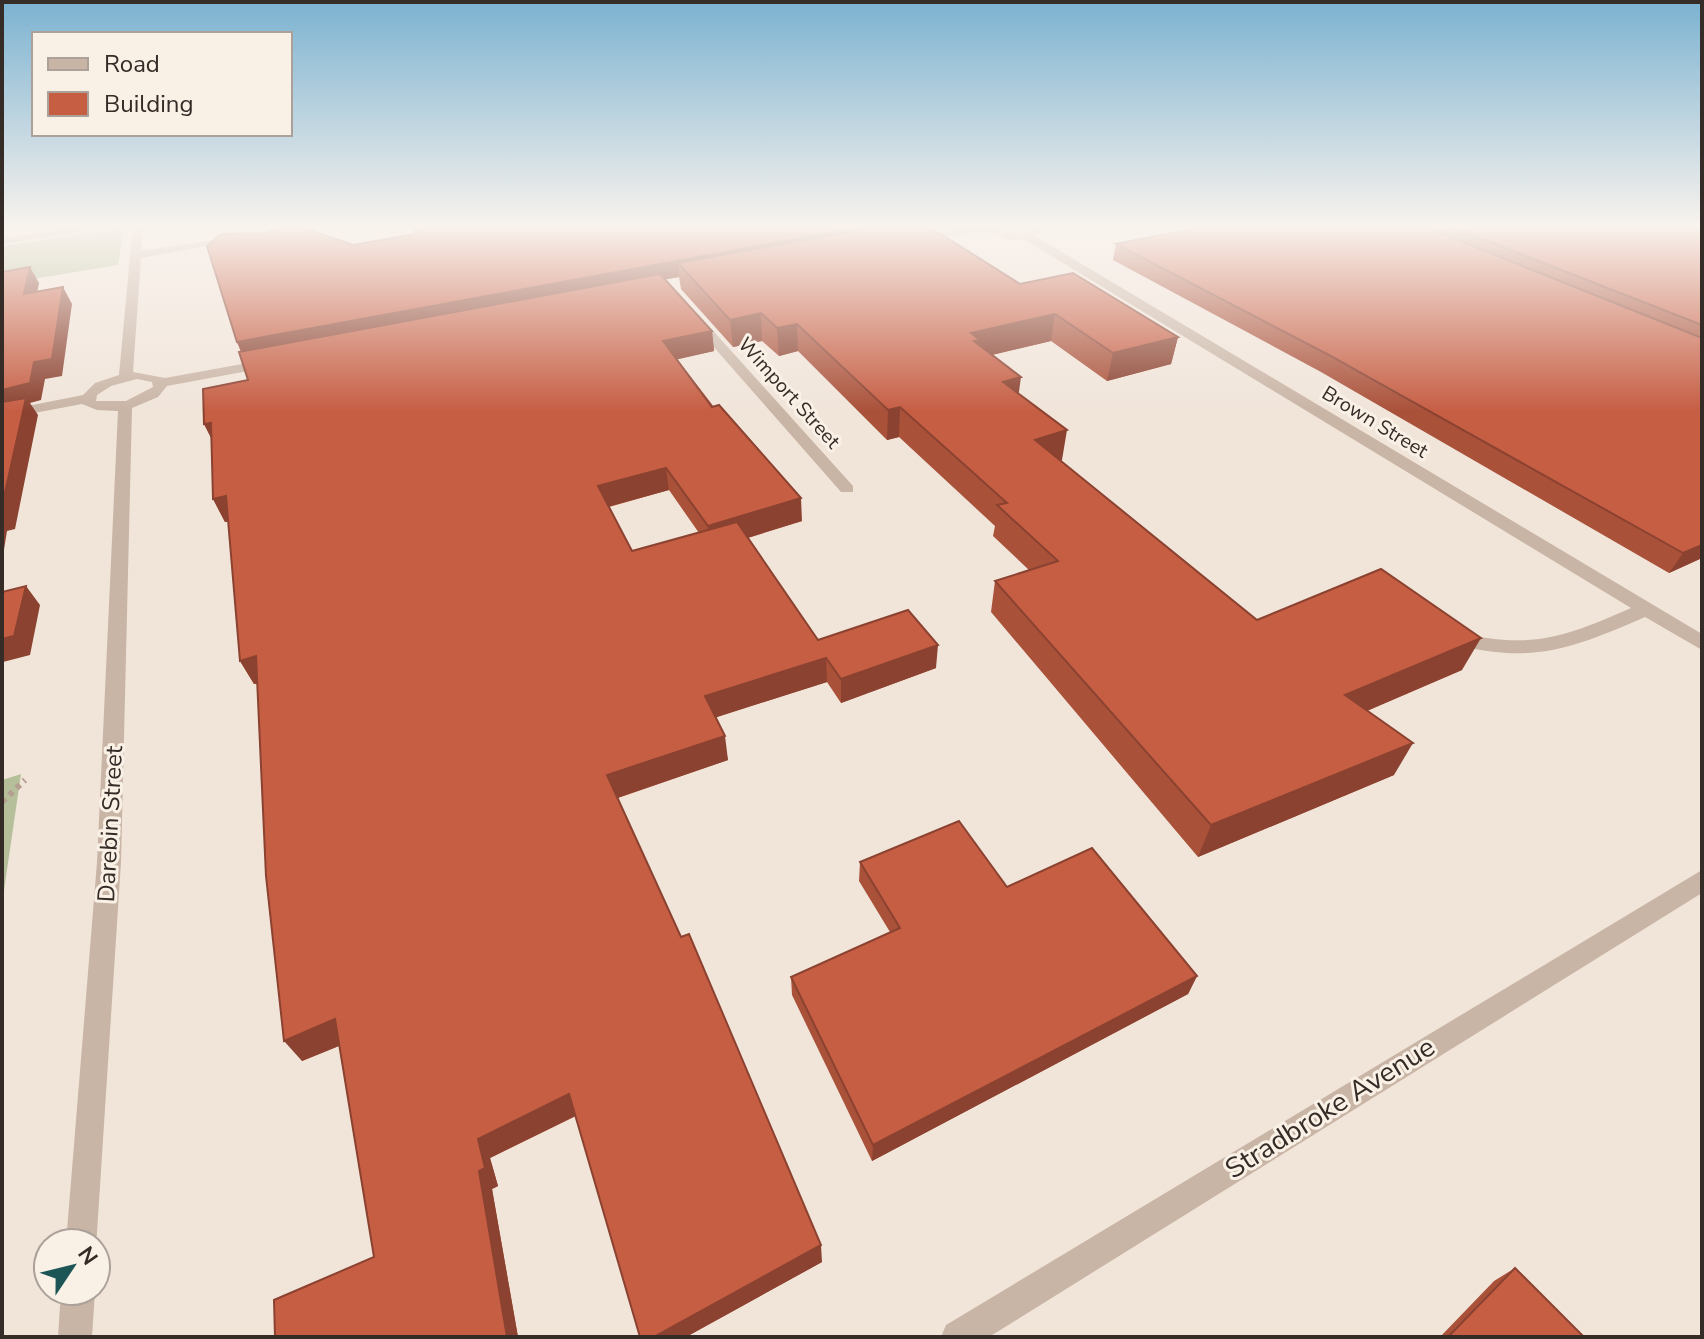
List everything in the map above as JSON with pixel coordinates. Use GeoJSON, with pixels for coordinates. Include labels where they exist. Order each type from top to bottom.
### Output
{"type":"FeatureCollection","features":[{"type":"Feature","properties":{"kind":"street"},"geometry":{"type":"LineString","coordinates":[[126,377],[133,286]]}},
{"type":"Feature","properties":{"kind":"street","name":"Brown Street"},"geometry":{"type":"LineString","coordinates":[[1124,286],[1702,643]]}},
{"type":"Feature","properties":{"kind":"street","name":"Wimport Street"},"geometry":{"type":"LineString","coordinates":[[680,300],[847,489]]}},
{"type":"Feature","properties":{"kind":"street"},"geometry":{"type":"LineString","coordinates":[[160,383],[284,360]]}},
{"type":"Feature","properties":{"kind":"street"},"geometry":{"type":"LineString","coordinates":[[126,377],[154,377],[160,383],[160,388],[147,398],[125,405],[95,406],[89,403],[95,388],[126,377]]}},
{"type":"Feature","properties":{"kind":"street"},"geometry":{"type":"LineString","coordinates":[[2,415],[90,398]]}},
{"type":"Feature","properties":{"kind":"street","name":"Darebin Street"},"geometry":{"type":"LineString","coordinates":[[83,1227],[109,862],[125,405]]}},
{"type":"Feature","properties":{"kind":"street"},"geometry":{"type":"LineString","coordinates":[[1434,632],[1486,648],[1526,651],[1577,639],[1646,609]]}},
{"type":"Feature","properties":{"kind":"street"},"geometry":{"type":"LineString","coordinates":[[1683,631],[1702,622]]}},
{"type":"Feature","properties":{"kind":"street","name":"Stradbroke Avenue"},"geometry":{"type":"LineString","coordinates":[[978,1332],[1702,880]]}},
{"type":"Feature","properties":{"kind":"street"},"geometry":{"type":"LineString","coordinates":[[75,1337],[77,1307]]}},
{"type":"Feature","properties":{"kind":"path"},"geometry":{"type":"LineString","coordinates":[[2,802],[25,780]]}},
{"type":"Feature","properties":{"kind":"green space"},"geometry":{"type":"Polygon","coordinates":[[[21,774],[2,904],[2,780],[21,774]]]}},
{"type":"Feature","properties":{"kind":"building"},"geometry":{"type":"Polygon","coordinates":[[[2,286],[26,286],[24,294],[63,287],[52,359],[34,362],[30,383],[2,390],[2,286]]]}},
{"type":"Feature","properties":{"kind":"building"},"geometry":{"type":"Polygon","coordinates":[[[220,286],[538,286],[237,342],[220,286]]]}},
{"type":"Feature","properties":{"kind":"building"},"geometry":{"type":"Polygon","coordinates":[[[593,286],[671,286],[712,331],[663,341],[712,407],[719,405],[801,498],[708,526],[666,468],[598,486],[632,551],[737,522],[818,640],[908,610],[938,645],[841,679],[826,658],[705,696],[725,736],[607,775],[681,937],[689,934],[821,1245],[654,1337],[640,1337],[569,1094],[478,1139],[485,1168],[479,1171],[507,1337],[275,1337],[274,1300],[374,1257],[335,1019],[284,1041],[266,876],[256,656],[240,661],[226,496],[213,499],[211,423],[204,424],[203,389],[248,380],[239,352],[593,286]]]}},
{"type":"Feature","properties":{"kind":"building"},"geometry":{"type":"Polygon","coordinates":[[[699,286],[1095,286],[1178,337],[1113,353],[1055,314],[971,333],[980,340],[974,341],[1021,377],[1003,382],[1067,430],[1035,440],[1257,620],[1381,569],[1481,638],[1345,695],[1413,743],[1211,825],[995,581],[1058,561],[997,505],[1007,503],[900,407],[888,410],[797,324],[777,328],[761,313],[730,320],[699,286]]]}},
{"type":"Feature","properties":{"kind":"building"},"geometry":{"type":"Polygon","coordinates":[[[1197,286],[1574,286],[1702,338],[1702,545],[1683,553],[1327,354],[1197,286]]]}},
{"type":"Feature","properties":{"kind":"building"},"geometry":{"type":"Polygon","coordinates":[[[1604,286],[1702,286],[1702,325],[1604,286]]]}},
{"type":"Feature","properties":{"kind":"building"},"geometry":{"type":"Polygon","coordinates":[[[26,398],[2,506],[2,402],[26,398]]]}},
{"type":"Feature","properties":{"kind":"building"},"geometry":{"type":"Polygon","coordinates":[[[26,586],[14,636],[2,639],[2,592],[26,586]]]}},
{"type":"Feature","properties":{"kind":"building"},"geometry":{"type":"Polygon","coordinates":[[[959,821],[1007,887],[1092,848],[1197,976],[873,1145],[791,977],[900,928],[860,862],[959,821]]]}},
{"type":"Feature","properties":{"kind":"building"},"geometry":{"type":"Polygon","coordinates":[[[1515,1268],[1584,1337],[1448,1337],[1515,1268]]]}}]}
